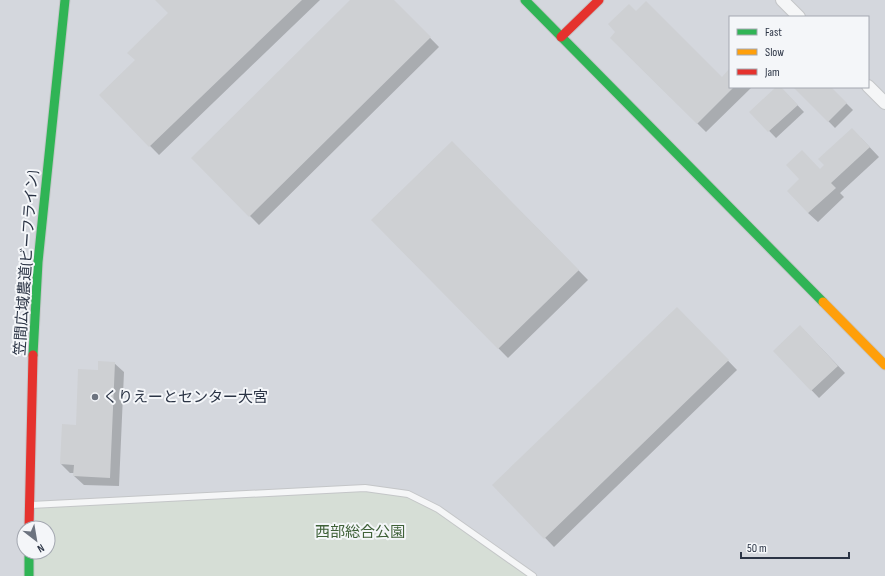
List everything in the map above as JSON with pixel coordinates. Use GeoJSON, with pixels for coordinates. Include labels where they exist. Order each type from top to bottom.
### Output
{"type":"FeatureCollection","features":[{"type":"Feature","properties":{"kind":"street","name":"笠間広域農道(ビーフライン)"},"geometry":{"type":"LineString","coordinates":[[29,520],[31,405],[38,262],[65,0]]}},
{"type":"Feature","properties":{"kind":"street"},"geometry":{"type":"LineString","coordinates":[[525,0],[885,365]]}},
{"type":"Feature","properties":{"kind":"street"},"geometry":{"type":"LineString","coordinates":[[561,37],[599,0]]}},
{"type":"Feature","properties":{"kind":"street"},"geometry":{"type":"LineString","coordinates":[[782,0],[798,16]]}},
{"type":"Feature","properties":{"kind":"street"},"geometry":{"type":"LineString","coordinates":[[869,87],[885,103]]}},
{"type":"Feature","properties":{"kind":"street"},"geometry":{"type":"LineString","coordinates":[[28,576],[29,560]]}},
{"type":"Feature","properties":{"kind":"lane"},"geometry":{"type":"LineString","coordinates":[[29,505],[365,488],[389,490],[408,494],[438,509],[533,576]]}},
{"type":"Feature","properties":{"kind":"shaded area"},"geometry":{"type":"Polygon","coordinates":[[[0,0],[885,0],[885,576],[0,576],[0,0]]]}},
{"type":"Feature","properties":{"kind":"green space","name":"西部総合公園"},"geometry":{"type":"Polygon","coordinates":[[[389,490],[438,509],[533,576],[29,576],[29,560],[56,560],[56,520],[29,520],[29,505],[389,490]]]}},
{"type":"Feature","properties":{"kind":"building"},"geometry":{"type":"Polygon","coordinates":[[[155,0],[302,0],[149,147],[99,95],[135,60],[127,53],[168,13],[155,0]]]}},
{"type":"Feature","properties":{"kind":"building"},"geometry":{"type":"Polygon","coordinates":[[[350,0],[394,0],[431,37],[249,217],[191,158],[350,0]]]}},
{"type":"Feature","properties":{"kind":"building"},"geometry":{"type":"Polygon","coordinates":[[[646,1],[722,77],[729,69],[729,88],[733,88],[697,124],[610,38],[615,32],[608,24],[629,4],[636,11],[646,1]]]}},
{"type":"Feature","properties":{"kind":"building"},"geometry":{"type":"Polygon","coordinates":[[[775,88],[782,88],[798,105],[768,132],[749,112],[775,88]]]}},
{"type":"Feature","properties":{"kind":"building"},"geometry":{"type":"Polygon","coordinates":[[[794,88],[832,88],[847,103],[828,122],[794,88]]]}},
{"type":"Feature","properties":{"kind":"building"},"geometry":{"type":"Polygon","coordinates":[[[852,128],[870,147],[831,183],[836,188],[808,213],[787,191],[799,179],[786,165],[802,150],[820,169],[824,165],[818,159],[852,128]]]}},
{"type":"Feature","properties":{"kind":"building"},"geometry":{"type":"Polygon","coordinates":[[[452,141],[579,270],[498,349],[371,220],[452,141]]]}},
{"type":"Feature","properties":{"kind":"building"},"geometry":{"type":"Polygon","coordinates":[[[677,307],[729,360],[544,539],[492,485],[677,307]]]}},
{"type":"Feature","properties":{"kind":"building"},"geometry":{"type":"Polygon","coordinates":[[[800,325],[838,366],[811,391],[773,351],[800,325]]]}},
{"type":"Feature","properties":{"kind":"building","name":"くりえーとセンター大宮"},"geometry":{"type":"Polygon","coordinates":[[[98,361],[115,362],[110,478],[73,476],[74,465],[60,464],[62,424],[76,425],[78,369],[98,370],[98,361]]]}},
{"type":"Feature","properties":{"kind":"traffic: fast"},"geometry":{"type":"LineString","coordinates":[[33,355],[38,262],[65,0]]}},
{"type":"Feature","properties":{"kind":"traffic: fast"},"geometry":{"type":"LineString","coordinates":[[525,0],[823,302]]}},
{"type":"Feature","properties":{"kind":"traffic: fast"},"geometry":{"type":"LineString","coordinates":[[29,560],[29,576]]}},
{"type":"Feature","properties":{"kind":"traffic: slow"},"geometry":{"type":"LineString","coordinates":[[823,302],[885,365]]}},
{"type":"Feature","properties":{"kind":"traffic: jam"},"geometry":{"type":"LineString","coordinates":[[561,37],[599,0]]}},
{"type":"Feature","properties":{"kind":"traffic: jam"},"geometry":{"type":"LineString","coordinates":[[29,520],[33,355]]}},
{"type":"Feature","properties":{"kind":"place","name":"くりえーとセンター大宮"},"geometry":{"type":"Point","coordinates":[95,397]}}]}
